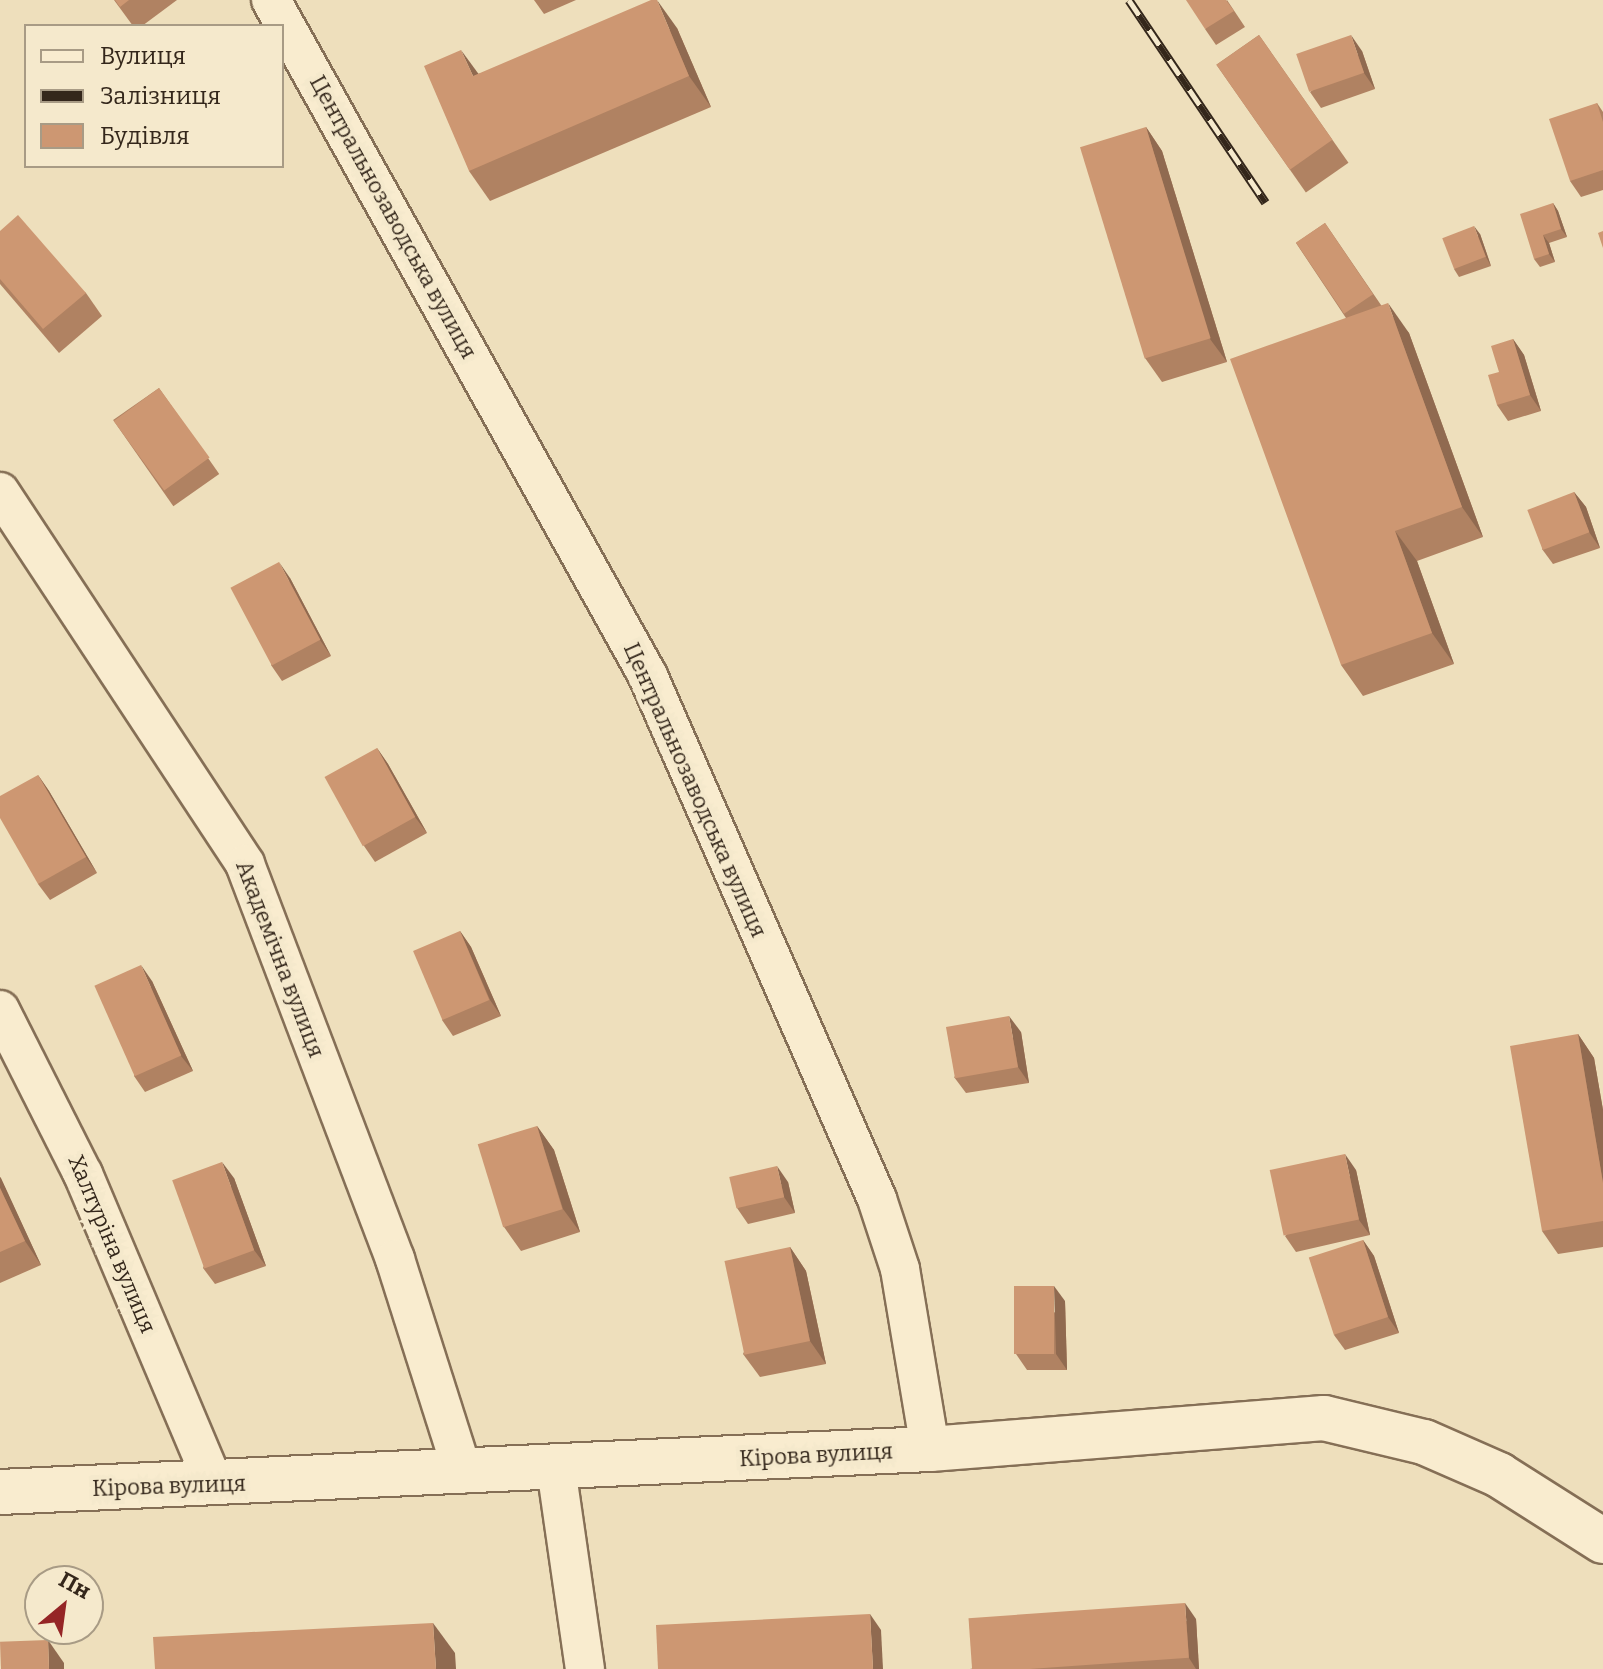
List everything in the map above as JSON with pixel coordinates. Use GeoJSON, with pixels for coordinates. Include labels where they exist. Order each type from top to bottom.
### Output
{"type":"FeatureCollection","features":[{"type":"Feature","properties":{"kind":"main road","name":"Кірова вулиця"},"geometry":{"type":"LineString","coordinates":[[0,1492],[463,1474],[930,1449],[1324,1418],[1424,1442],[1499,1475],[1603,1541]]}},
{"type":"Feature","properties":{"kind":"street","name":"Центральнозаводська вулиця"},"geometry":{"type":"LineString","coordinates":[[271,0],[648,676],[877,1199],[900,1269],[930,1449]]}},
{"type":"Feature","properties":{"kind":"street","name":"Академічна вулиця"},"geometry":{"type":"LineString","coordinates":[[0,492],[245,864],[395,1259],[463,1474]]}},
{"type":"Feature","properties":{"kind":"street","name":"Халтуріна вулиця"},"geometry":{"type":"LineString","coordinates":[[0,1010],[83,1174],[214,1484]]}},
{"type":"Feature","properties":{"kind":"street"},"geometry":{"type":"LineString","coordinates":[[556,1468],[585,1669]]}},
{"type":"Feature","properties":{"kind":"building"},"geometry":{"type":"Polygon","coordinates":[[[115,0],[129,0],[120,7],[115,0]]]}},
{"type":"Feature","properties":{"kind":"building"},"geometry":{"type":"Polygon","coordinates":[[[657,0],[689,76],[469,171],[424,66],[461,50],[473,76],[657,0]]]}},
{"type":"Feature","properties":{"kind":"building"},"geometry":{"type":"Polygon","coordinates":[[[1186,0],[1226,0],[1234,11],[1205,29],[1186,0]]]}},
{"type":"Feature","properties":{"kind":"building"},"geometry":{"type":"Polygon","coordinates":[[[1259,35],[1332,140],[1290,170],[1216,65],[1259,35]]]}},
{"type":"Feature","properties":{"kind":"building"},"geometry":{"type":"Polygon","coordinates":[[[1351,35],[1364,73],[1309,92],[1296,54],[1351,35]]]}},
{"type":"Feature","properties":{"kind":"building"},"geometry":{"type":"Polygon","coordinates":[[[1597,103],[1603,122],[1603,170],[1570,181],[1549,119],[1597,103]]]}},
{"type":"Feature","properties":{"kind":"building"},"geometry":{"type":"Polygon","coordinates":[[[1146,127],[1211,338],[1145,359],[1080,147],[1146,127]]]}},
{"type":"Feature","properties":{"kind":"building"},"geometry":{"type":"Polygon","coordinates":[[[1553,203],[1561,229],[1543,235],[1549,254],[1534,259],[1520,214],[1553,203]]]}},
{"type":"Feature","properties":{"kind":"building"},"geometry":{"type":"Polygon","coordinates":[[[18,215],[86,293],[43,329],[0,279],[0,231],[18,215]]]}},
{"type":"Feature","properties":{"kind":"building"},"geometry":{"type":"Polygon","coordinates":[[[1325,223],[1373,294],[1344,314],[1296,243],[1325,223]]]}},
{"type":"Feature","properties":{"kind":"building"},"geometry":{"type":"Polygon","coordinates":[[[1474,226],[1486,257],[1454,269],[1442,238],[1474,226]]]}},
{"type":"Feature","properties":{"kind":"building"},"geometry":{"type":"Polygon","coordinates":[[[1603,231],[1603,248],[1598,233],[1603,231]]]}},
{"type":"Feature","properties":{"kind":"building"},"geometry":{"type":"Polygon","coordinates":[[[1388,303],[1462,507],[1395,531],[1432,633],[1341,665],[1230,359],[1388,303]]]}},
{"type":"Feature","properties":{"kind":"building"},"geometry":{"type":"Polygon","coordinates":[[[1513,339],[1530,395],[1497,405],[1488,375],[1499,372],[1491,346],[1513,339]]]}},
{"type":"Feature","properties":{"kind":"building"},"geometry":{"type":"Polygon","coordinates":[[[159,388],[210,458],[164,490],[114,421],[159,388]]]}},
{"type":"Feature","properties":{"kind":"building"},"geometry":{"type":"Polygon","coordinates":[[[1574,492],[1589,532],[1543,550],[1527,510],[1574,492]]]}},
{"type":"Feature","properties":{"kind":"building"},"geometry":{"type":"Polygon","coordinates":[[[279,562],[320,640],[272,666],[230,588],[279,562]]]}},
{"type":"Feature","properties":{"kind":"building"},"geometry":{"type":"Polygon","coordinates":[[[377,748],[415,817],[363,846],[325,777],[377,748]]]}},
{"type":"Feature","properties":{"kind":"building"},"geometry":{"type":"Polygon","coordinates":[[[38,775],[86,857],[38,884],[0,818],[0,796],[38,775]]]}},
{"type":"Feature","properties":{"kind":"building"},"geometry":{"type":"Polygon","coordinates":[[[460,931],[489,1000],[442,1020],[413,951],[460,931]]]}},
{"type":"Feature","properties":{"kind":"building"},"geometry":{"type":"Polygon","coordinates":[[[141,965],[181,1055],[135,1076],[94,986],[141,965]]]}},
{"type":"Feature","properties":{"kind":"building"},"geometry":{"type":"Polygon","coordinates":[[[1009,1016],[1018,1067],[955,1078],[946,1027],[1009,1016]]]}},
{"type":"Feature","properties":{"kind":"building"},"geometry":{"type":"Polygon","coordinates":[[[1578,1034],[1603,1183],[1603,1221],[1542,1231],[1510,1046],[1578,1034]]]}},
{"type":"Feature","properties":{"kind":"building"},"geometry":{"type":"Polygon","coordinates":[[[537,1126],[562,1209],[503,1227],[478,1144],[537,1126]]]}},
{"type":"Feature","properties":{"kind":"building"},"geometry":{"type":"Polygon","coordinates":[[[1345,1154],[1359,1220],[1284,1236],[1270,1170],[1345,1154]]]}},
{"type":"Feature","properties":{"kind":"building"},"geometry":{"type":"Polygon","coordinates":[[[222,1162],[254,1250],[204,1268],[172,1180],[222,1162]]]}},
{"type":"Feature","properties":{"kind":"building"},"geometry":{"type":"Polygon","coordinates":[[[777,1166],[784,1197],[736,1208],[729,1177],[777,1166]]]}},
{"type":"Feature","properties":{"kind":"building"},"geometry":{"type":"Polygon","coordinates":[[[0,1188],[25,1241],[0,1252],[0,1188]]]}},
{"type":"Feature","properties":{"kind":"building"},"geometry":{"type":"Polygon","coordinates":[[[1363,1240],[1388,1317],[1334,1335],[1309,1258],[1363,1240]]]}},
{"type":"Feature","properties":{"kind":"building"},"geometry":{"type":"Polygon","coordinates":[[[790,1247],[810,1341],[744,1355],[724,1261],[790,1247]]]}},
{"type":"Feature","properties":{"kind":"building"},"geometry":{"type":"Polygon","coordinates":[[[1014,1286],[1054,1286],[1054,1354],[1014,1354],[1014,1286]]]}},
{"type":"Feature","properties":{"kind":"building"},"geometry":{"type":"Polygon","coordinates":[[[1185,1603],[1189,1658],[1030,1669],[972,1669],[969,1618],[1185,1603]]]}},
{"type":"Feature","properties":{"kind":"building"},"geometry":{"type":"Polygon","coordinates":[[[870,1614],[873,1669],[658,1669],[656,1625],[870,1614]]]}},
{"type":"Feature","properties":{"kind":"building"},"geometry":{"type":"Polygon","coordinates":[[[433,1623],[436,1669],[155,1669],[153,1637],[433,1623]]]}},
{"type":"Feature","properties":{"kind":"building"},"geometry":{"type":"Polygon","coordinates":[[[24,1641],[24,1645],[48,1645],[49,1669],[1,1669],[0,1642],[24,1641]]]}},
{"type":"Feature","properties":{"kind":"railway"},"geometry":{"type":"LineString","coordinates":[[1129,0],[1265,202]]}}]}
